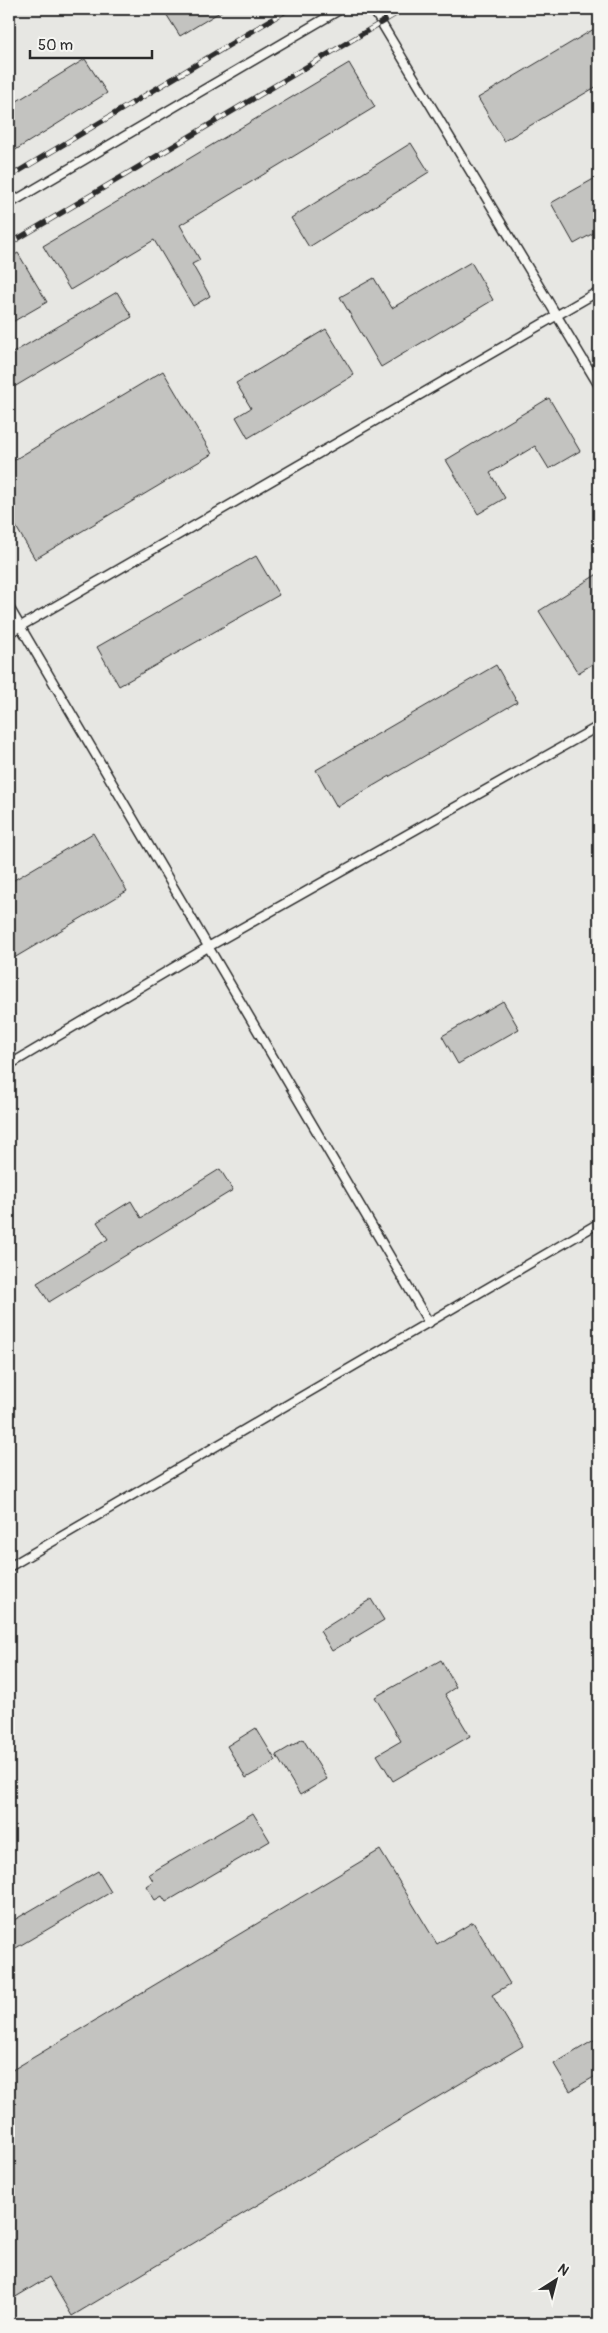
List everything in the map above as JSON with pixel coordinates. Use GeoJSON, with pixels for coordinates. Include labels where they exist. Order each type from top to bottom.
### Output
{"type":"FeatureCollection","features":[{"type":"Feature","properties":{"kind":"lane"},"geometry":{"type":"LineString","coordinates":[[9,204],[341,9]]}},
{"type":"Feature","properties":{"kind":"lane"},"geometry":{"type":"LineString","coordinates":[[373,9],[599,386]]}},
{"type":"Feature","properties":{"kind":"lane"},"geometry":{"type":"LineString","coordinates":[[9,633],[599,291]]}},
{"type":"Feature","properties":{"kind":"lane"},"geometry":{"type":"LineString","coordinates":[[9,607],[428,1323]]}},
{"type":"Feature","properties":{"kind":"lane"},"geometry":{"type":"LineString","coordinates":[[9,1065],[208,947],[599,726]]}},
{"type":"Feature","properties":{"kind":"lane"},"geometry":{"type":"LineString","coordinates":[[9,1566],[599,1223]]}},
{"type":"Feature","properties":{"kind":"shaded area"},"geometry":{"type":"Polygon","coordinates":[[[9,9],[599,9],[599,2324],[9,2324],[9,9]]]}},
{"type":"Feature","properties":{"kind":"building"},"geometry":{"type":"Polygon","coordinates":[[[163,9],[225,9],[180,36],[163,9]]]}},
{"type":"Feature","properties":{"kind":"building"},"geometry":{"type":"Polygon","coordinates":[[[599,26],[599,85],[504,141],[478,98],[599,26]]]}},
{"type":"Feature","properties":{"kind":"building"},"geometry":{"type":"Polygon","coordinates":[[[85,59],[107,93],[9,154],[9,106],[85,59]]]}},
{"type":"Feature","properties":{"kind":"building"},"geometry":{"type":"Polygon","coordinates":[[[349,63],[375,107],[180,225],[200,260],[192,264],[210,296],[193,306],[154,240],[70,290],[43,246],[349,63]]]}},
{"type":"Feature","properties":{"kind":"building"},"geometry":{"type":"Polygon","coordinates":[[[411,143],[429,172],[309,247],[291,218],[411,143]]]}},
{"type":"Feature","properties":{"kind":"building"},"geometry":{"type":"Polygon","coordinates":[[[599,176],[599,230],[574,244],[551,203],[599,176]]]}},
{"type":"Feature","properties":{"kind":"building"},"geometry":{"type":"Polygon","coordinates":[[[18,253],[47,302],[9,324],[9,258],[18,253]]]}},
{"type":"Feature","properties":{"kind":"building"},"geometry":{"type":"Polygon","coordinates":[[[471,262],[493,300],[381,367],[340,297],[374,278],[392,308],[471,262]]]}},
{"type":"Feature","properties":{"kind":"building"},"geometry":{"type":"Polygon","coordinates":[[[117,292],[132,317],[9,390],[9,355],[117,292]]]}},
{"type":"Feature","properties":{"kind":"building"},"geometry":{"type":"Polygon","coordinates":[[[326,329],[354,375],[248,438],[236,417],[251,408],[236,383],[326,329]]]}},
{"type":"Feature","properties":{"kind":"building"},"geometry":{"type":"Polygon","coordinates":[[[163,371],[212,454],[35,559],[9,515],[9,463],[163,371]]]}},
{"type":"Feature","properties":{"kind":"building"},"geometry":{"type":"Polygon","coordinates":[[[549,398],[580,451],[549,469],[535,446],[490,473],[505,498],[478,514],[446,460],[549,398]]]}},
{"type":"Feature","properties":{"kind":"building"},"geometry":{"type":"Polygon","coordinates":[[[256,556],[279,595],[119,686],[97,647],[256,556]]]}},
{"type":"Feature","properties":{"kind":"building"},"geometry":{"type":"Polygon","coordinates":[[[599,573],[599,660],[578,673],[539,611],[599,573]]]}},
{"type":"Feature","properties":{"kind":"building"},"geometry":{"type":"Polygon","coordinates":[[[496,665],[517,702],[337,807],[316,770],[496,665]]]}},
{"type":"Feature","properties":{"kind":"building"},"geometry":{"type":"Polygon","coordinates":[[[93,833],[127,891],[9,961],[9,883],[93,833]]]}},
{"type":"Feature","properties":{"kind":"building"},"geometry":{"type":"Polygon","coordinates":[[[503,1001],[519,1029],[458,1064],[442,1036],[503,1001]]]}},
{"type":"Feature","properties":{"kind":"building"},"geometry":{"type":"Polygon","coordinates":[[[220,1169],[233,1190],[49,1302],[37,1283],[108,1239],[97,1222],[131,1201],[141,1218],[220,1169]]]}},
{"type":"Feature","properties":{"kind":"building"},"geometry":{"type":"Polygon","coordinates":[[[371,1599],[384,1620],[332,1651],[320,1631],[371,1599]]]}},
{"type":"Feature","properties":{"kind":"building"},"geometry":{"type":"Polygon","coordinates":[[[441,1660],[456,1687],[445,1694],[470,1736],[393,1781],[377,1755],[401,1741],[375,1697],[441,1660]]]}},
{"type":"Feature","properties":{"kind":"building"},"geometry":{"type":"Polygon","coordinates":[[[256,1728],[276,1761],[246,1778],[227,1746],[256,1728]]]}},
{"type":"Feature","properties":{"kind":"building"},"geometry":{"type":"Polygon","coordinates":[[[303,1739],[327,1779],[300,1795],[276,1755],[303,1739]]]}},
{"type":"Feature","properties":{"kind":"building"},"geometry":{"type":"Polygon","coordinates":[[[253,1813],[270,1841],[166,1902],[162,1896],[155,1900],[146,1886],[153,1881],[149,1874],[253,1813]]]}},
{"type":"Feature","properties":{"kind":"building"},"geometry":{"type":"Polygon","coordinates":[[[380,1850],[437,1944],[473,1922],[510,1984],[492,1995],[523,2046],[72,2316],[49,2277],[9,2301],[9,2072],[380,1850]]]}},
{"type":"Feature","properties":{"kind":"building"},"geometry":{"type":"Polygon","coordinates":[[[98,1871],[111,1892],[9,1952],[9,1923],[98,1871]]]}},
{"type":"Feature","properties":{"kind":"building"},"geometry":{"type":"Polygon","coordinates":[[[599,2037],[599,2074],[570,2091],[554,2064],[599,2037]]]}},
{"type":"Feature","properties":{"kind":"railway"},"geometry":{"type":"LineString","coordinates":[[9,177],[289,9]]}},
{"type":"Feature","properties":{"kind":"railway"},"geometry":{"type":"LineString","coordinates":[[9,244],[404,9]]}}]}
